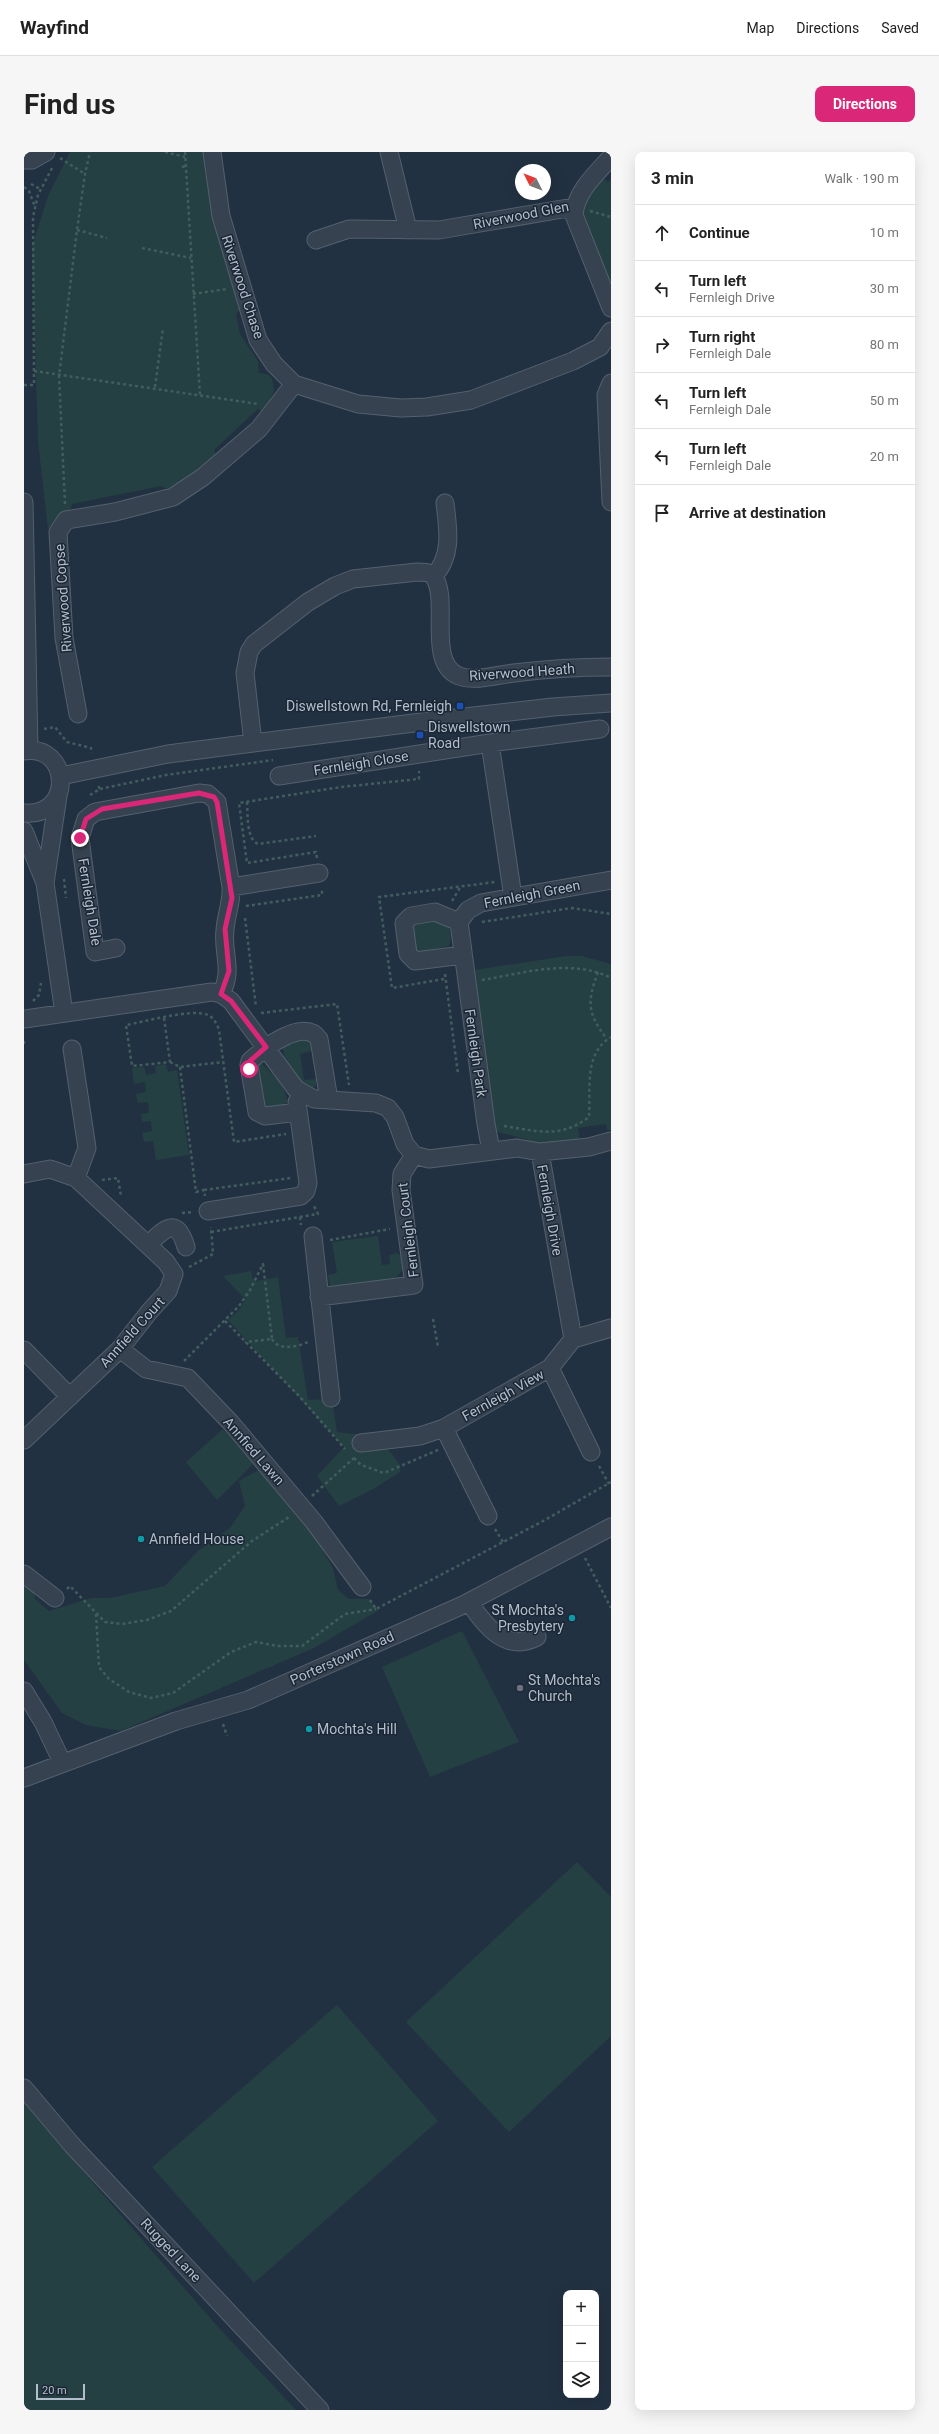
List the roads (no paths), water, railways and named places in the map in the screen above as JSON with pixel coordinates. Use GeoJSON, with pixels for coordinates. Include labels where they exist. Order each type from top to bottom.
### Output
{"type":"FeatureCollection","features":[{"type":"Feature","properties":{"kind":"street","name":"Riverwood Chase"},"geometry":{"type":"LineString","coordinates":[[212,152],[221,216],[258,340],[274,364],[294,384],[358,404],[401,408],[427,407],[471,400],[573,361],[600,347],[611,331]]}},
{"type":"Feature","properties":{"kind":"street"},"geometry":{"type":"LineString","coordinates":[[389,152],[408,230]]}},
{"type":"Feature","properties":{"kind":"street"},"geometry":{"type":"LineString","coordinates":[[24,160],[52,154]]}},
{"type":"Feature","properties":{"kind":"street","name":"Riverwood Glen"},"geometry":{"type":"LineString","coordinates":[[316,240],[349,229],[439,230],[574,207],[585,186],[611,157]]}},
{"type":"Feature","properties":{"kind":"street"},"geometry":{"type":"LineString","coordinates":[[574,207],[575,220],[611,308]]}},
{"type":"Feature","properties":{"kind":"street"},"geometry":{"type":"LineString","coordinates":[[611,383],[606,395],[611,502]]}},
{"type":"Feature","properties":{"kind":"street","name":"Riverwood Copse"},"geometry":{"type":"LineString","coordinates":[[78,714],[64,638],[58,532],[66,520],[115,512],[173,497],[203,477],[259,429],[294,384]]}},
{"type":"Feature","properties":{"kind":"street"},"geometry":{"type":"LineString","coordinates":[[24,502],[29,730],[27,751],[40,752],[49,757],[57,766],[61,776],[61,786],[58,796],[46,883]]}},
{"type":"Feature","properties":{"kind":"street"},"geometry":{"type":"LineString","coordinates":[[253,743],[245,673],[249,652],[254,644],[318,596],[352,579],[418,572],[428,573],[434,576],[443,564],[449,549],[445,503]]}},
{"type":"Feature","properties":{"kind":"street","name":"Riverwood Heath"},"geometry":{"type":"LineString","coordinates":[[434,576],[438,589],[441,644],[445,661],[452,672],[460,676],[473,678],[514,673],[611,667]]}},
{"type":"Feature","properties":{"kind":"street"},"geometry":{"type":"LineString","coordinates":[[61,776],[168,754],[453,718],[611,703]]}},
{"type":"Feature","properties":{"kind":"street","name":"Fernleigh Close"},"geometry":{"type":"LineString","coordinates":[[279,776],[490,743],[600,729]]}},
{"type":"Feature","properties":{"kind":"street"},"geometry":{"type":"LineString","coordinates":[[490,743],[513,897]]}},
{"type":"Feature","properties":{"kind":"street","name":"Fernleigh Dale"},"geometry":{"type":"LineString","coordinates":[[116,948],[95,952],[80,838],[86,819],[95,812],[199,793],[214,797],[217,802],[232,898],[225,929],[229,971],[221,994]]}},
{"type":"Feature","properties":{"kind":"street"},"geometry":{"type":"LineString","coordinates":[[24,813],[35,814],[44,810],[58,796]]}},
{"type":"Feature","properties":{"kind":"street"},"geometry":{"type":"LineString","coordinates":[[24,831],[46,883],[64,1012]]}},
{"type":"Feature","properties":{"kind":"street"},"geometry":{"type":"LineString","coordinates":[[231,886],[319,874]]}},
{"type":"Feature","properties":{"kind":"street","name":"Fernleigh Green"},"geometry":{"type":"LineString","coordinates":[[460,922],[463,915],[474,906],[513,897],[611,880]]}},
{"type":"Feature","properties":{"kind":"street"},"geometry":{"type":"LineString","coordinates":[[460,922],[435,912],[411,916],[404,923],[408,954],[415,961],[463,955]]}},
{"type":"Feature","properties":{"kind":"street","name":"Fernleigh Park"},"geometry":{"type":"LineString","coordinates":[[460,922],[463,955],[476,978],[486,1124],[491,1151]]}},
{"type":"Feature","properties":{"kind":"street"},"geometry":{"type":"LineString","coordinates":[[28,1013],[64,1012],[212,992],[221,994],[231,1001],[296,1089],[314,1099],[351,1100],[376,1103],[388,1108],[394,1117],[405,1144],[414,1155]]}},
{"type":"Feature","properties":{"kind":"street"},"geometry":{"type":"LineString","coordinates":[[298,1112],[265,1116],[257,1112],[249,1065],[250,1061],[274,1042],[303,1031],[316,1034],[319,1039],[329,1100]]}},
{"type":"Feature","properties":{"kind":"street"},"geometry":{"type":"LineString","coordinates":[[72,1049],[87,1148],[76,1178]]}},
{"type":"Feature","properties":{"kind":"street"},"geometry":{"type":"LineString","coordinates":[[208,1210],[301,1196],[303,1184],[308,1183],[296,1089]]}},
{"type":"Feature","properties":{"kind":"street"},"geometry":{"type":"LineString","coordinates":[[540,1152],[589,1147],[611,1141]]}},
{"type":"Feature","properties":{"kind":"street","name":"Fernleigh Drive"},"geometry":{"type":"LineString","coordinates":[[414,1155],[429,1159],[518,1148],[540,1152],[573,1339]]}},
{"type":"Feature","properties":{"kind":"street","name":"Fernleigh Court"},"geometry":{"type":"LineString","coordinates":[[319,1297],[414,1285],[401,1190],[402,1174],[414,1155]]}},
{"type":"Feature","properties":{"kind":"street"},"geometry":{"type":"LineString","coordinates":[[24,1174],[50,1169],[76,1178],[148,1245],[161,1232],[170,1228],[178,1229],[182,1232],[186,1247]]}},
{"type":"Feature","properties":{"kind":"street"},"geometry":{"type":"LineString","coordinates":[[313,1236],[330,1398]]}},
{"type":"Feature","properties":{"kind":"street","name":"Annfield Court"},"geometry":{"type":"LineString","coordinates":[[24,1440],[120,1349],[149,1312],[168,1291],[174,1274],[166,1262],[148,1245]]}},
{"type":"Feature","properties":{"kind":"street"},"geometry":{"type":"LineString","coordinates":[[573,1339],[611,1328]]}},
{"type":"Feature","properties":{"kind":"street","name":"Fernleigh View"},"geometry":{"type":"LineString","coordinates":[[361,1443],[420,1436],[444,1428],[550,1368],[573,1339]]}},
{"type":"Feature","properties":{"kind":"street","name":"Annfied Lawn"},"geometry":{"type":"LineString","coordinates":[[120,1349],[146,1369],[188,1378],[231,1423],[301,1506],[362,1587]]}},
{"type":"Feature","properties":{"kind":"street"},"geometry":{"type":"LineString","coordinates":[[24,1350],[70,1397]]}},
{"type":"Feature","properties":{"kind":"street"},"geometry":{"type":"LineString","coordinates":[[550,1368],[591,1452]]}},
{"type":"Feature","properties":{"kind":"street"},"geometry":{"type":"LineString","coordinates":[[444,1428],[488,1516]]}},
{"type":"Feature","properties":{"kind":"street","name":"Porterstown Road"},"geometry":{"type":"LineString","coordinates":[[24,1778],[62,1762],[176,1721],[248,1700],[466,1603],[578,1546],[611,1527]]}},
{"type":"Feature","properties":{"kind":"street"},"geometry":{"type":"LineString","coordinates":[[24,1574],[56,1598]]}},
{"type":"Feature","properties":{"kind":"street"},"geometry":{"type":"LineString","coordinates":[[466,1603],[482,1623],[500,1636],[525,1643],[537,1637]]}},
{"type":"Feature","properties":{"kind":"street"},"geometry":{"type":"LineString","coordinates":[[24,1691],[43,1722],[62,1762]]}},
{"type":"Feature","properties":{"kind":"street","name":"Rugged Lane"},"geometry":{"type":"LineString","coordinates":[[24,2088],[72,2145],[320,2410]]}},
{"type":"Feature","properties":{"kind":"place","name":"Diswellstown Rd, Fernleigh"},"geometry":{"type":"Point","coordinates":[460,706]}},
{"type":"Feature","properties":{"kind":"place","name":"Diswellstown Road"},"geometry":{"type":"Point","coordinates":[420,735]}},
{"type":"Feature","properties":{"kind":"place","name":"Annfield House"},"geometry":{"type":"Point","coordinates":[141,1539]}},
{"type":"Feature","properties":{"kind":"place","name":"St Mochta's Presbytery"},"geometry":{"type":"Point","coordinates":[572,1618]}},
{"type":"Feature","properties":{"kind":"place","name":"St Mochta's Church"},"geometry":{"type":"Point","coordinates":[520,1688]}},
{"type":"Feature","properties":{"kind":"place","name":"Mochta's Hill"},"geometry":{"type":"Point","coordinates":[309,1729]}}]}
